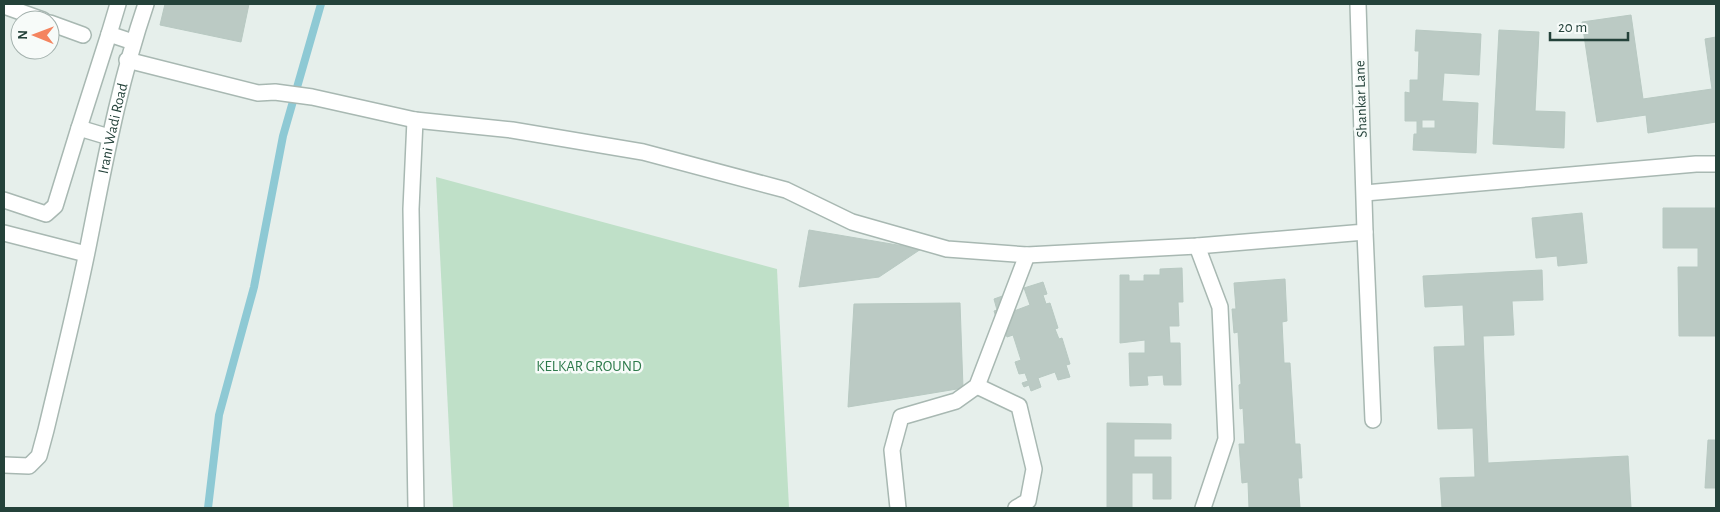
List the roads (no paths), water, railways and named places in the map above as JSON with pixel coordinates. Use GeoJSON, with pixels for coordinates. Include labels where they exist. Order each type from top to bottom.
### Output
{"type":"FeatureCollection","features":[{"type":"Feature","properties":{"kind":"street"},"geometry":{"type":"LineString","coordinates":[[4,200],[46,214],[55,206],[118,4]]}},
{"type":"Feature","properties":{"kind":"street","name":"Irani Wadi Road"},"geometry":{"type":"LineString","coordinates":[[4,465],[29,466],[39,456],[86,254],[109,137],[127,60],[146,4]]}},
{"type":"Feature","properties":{"kind":"street","name":"Shankar Lane"},"geometry":{"type":"LineString","coordinates":[[1358,4],[1373,420]]}},
{"type":"Feature","properties":{"kind":"street"},"geometry":{"type":"LineString","coordinates":[[4,6],[22,8]]}},
{"type":"Feature","properties":{"kind":"street"},"geometry":{"type":"LineString","coordinates":[[60,26],[83,35]]}},
{"type":"Feature","properties":{"kind":"street"},"geometry":{"type":"LineString","coordinates":[[109,34],[133,42]]}},
{"type":"Feature","properties":{"kind":"street"},"geometry":{"type":"LineString","coordinates":[[127,60],[258,93],[275,92],[312,97],[415,120],[512,130],[643,152],[786,190],[852,222],[947,249],[1027,255],[1197,246],[1365,232]]}},
{"type":"Feature","properties":{"kind":"street"},"geometry":{"type":"LineString","coordinates":[[415,120],[411,209],[416,508]]}},
{"type":"Feature","properties":{"kind":"street"},"geometry":{"type":"LineString","coordinates":[[79,128],[109,137]]}},
{"type":"Feature","properties":{"kind":"street"},"geometry":{"type":"LineString","coordinates":[[1365,193],[1696,164],[1716,164]]}},
{"type":"Feature","properties":{"kind":"street"},"geometry":{"type":"LineString","coordinates":[[4,233],[86,254]]}},
{"type":"Feature","properties":{"kind":"street"},"geometry":{"type":"LineString","coordinates":[[1197,246],[1220,307],[1226,439],[1203,508]]}},
{"type":"Feature","properties":{"kind":"street"},"geometry":{"type":"LineString","coordinates":[[898,508],[892,450],[901,417],[956,401],[977,386],[1027,255]]}},
{"type":"Feature","properties":{"kind":"street"},"geometry":{"type":"LineString","coordinates":[[977,386],[1019,406],[1034,469],[1028,501],[1016,508]]}},
{"type":"Feature","properties":{"kind":"waterway"},"geometry":{"type":"LineString","coordinates":[[208,508],[219,415],[254,287],[283,136],[321,4]]}},
{"type":"Feature","properties":{"kind":"park label","name":"KELKAR GROUND"},"geometry":{"type":"Point","coordinates":[589,366]}}]}
